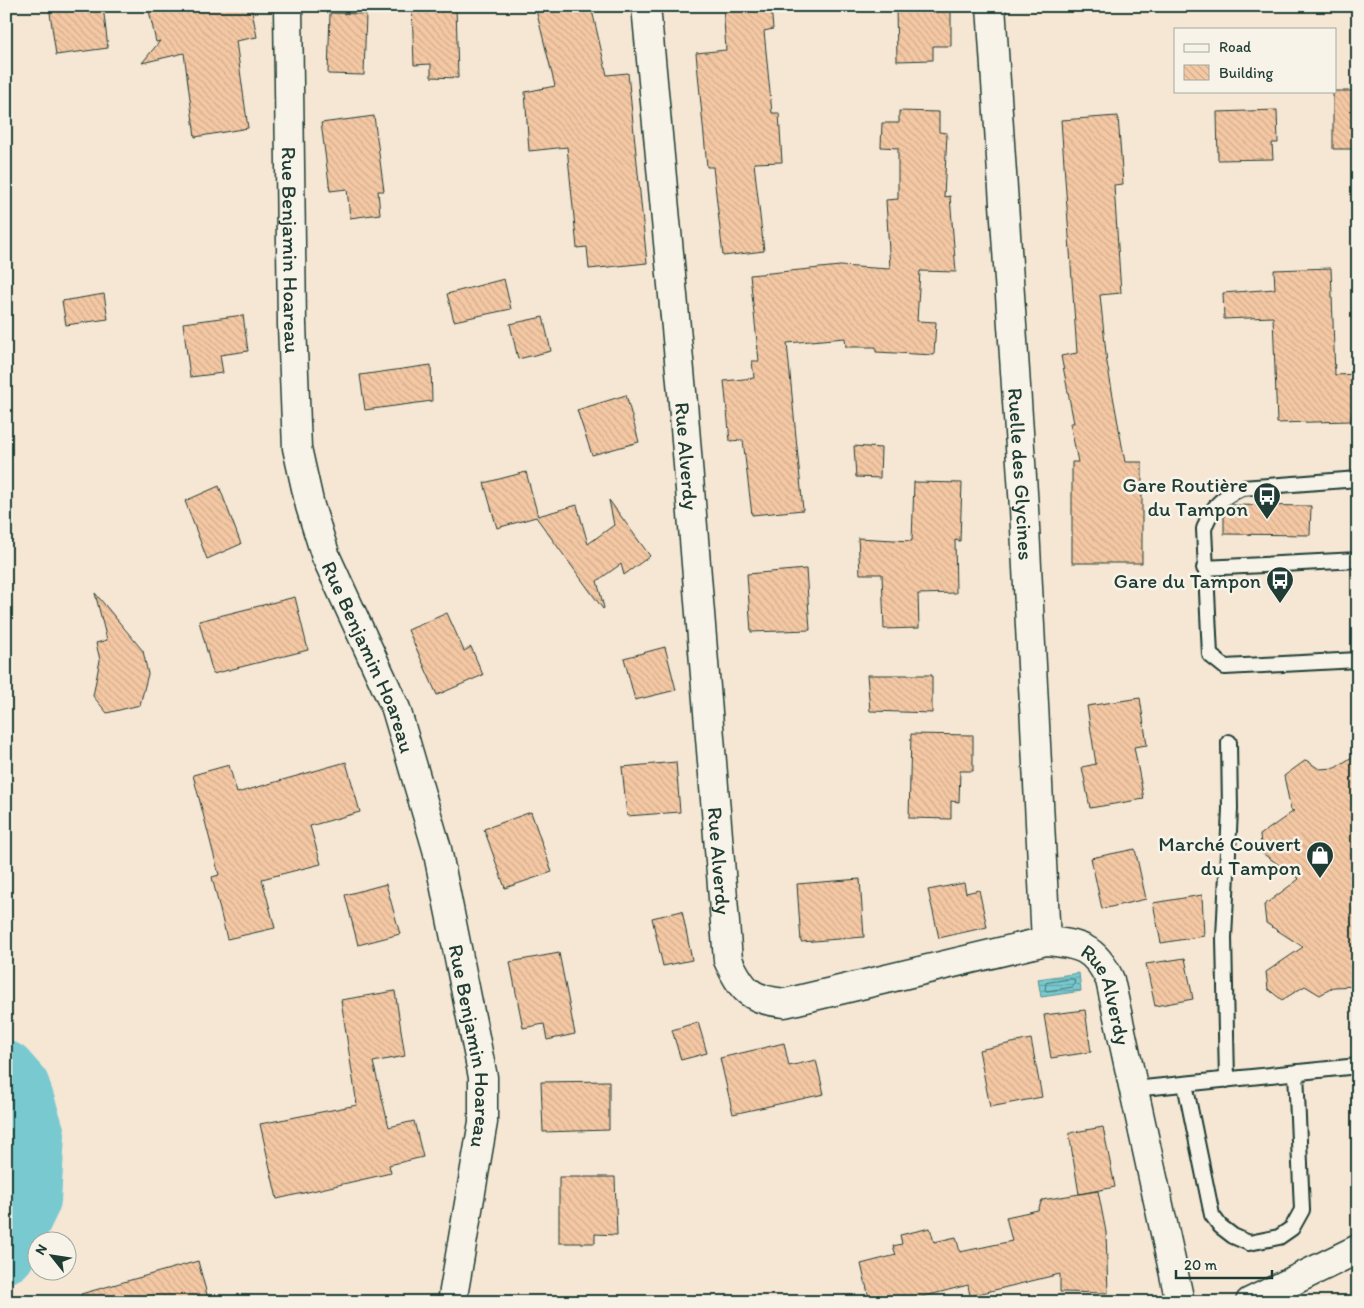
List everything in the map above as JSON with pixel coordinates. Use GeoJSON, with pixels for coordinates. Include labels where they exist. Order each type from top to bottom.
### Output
{"type":"FeatureCollection","features":[{"type":"Feature","properties":{"kind":"street","name":"Rue Benjamin Hoareau"},"geometry":{"type":"LineString","coordinates":[[288,6],[292,315],[297,448],[310,506],[326,557],[396,709],[437,848],[483,1077],[483,1122],[452,1302]]}},
{"type":"Feature","properties":{"kind":"street","name":"Rue Alverdy"},"geometry":{"type":"LineString","coordinates":[[646,6],[683,403],[728,960],[736,978],[748,994],[765,1001],[785,1003],[1046,941],[1075,944],[1090,952],[1102,963],[1110,980],[1180,1302]]}},
{"type":"Feature","properties":{"kind":"street","name":"Ruelle des Glycines"},"geometry":{"type":"LineString","coordinates":[[991,6],[1024,508],[1046,941]]}},
{"type":"Feature","properties":{"kind":"street"},"geometry":{"type":"LineString","coordinates":[[1250,1302],[1358,1249]]}},
{"type":"Feature","properties":{"kind":"lane"},"geometry":{"type":"LineString","coordinates":[[1358,479],[1242,488],[1217,503],[1209,515],[1204,529],[1204,568],[1210,655],[1225,667],[1358,660]]}},
{"type":"Feature","properties":{"kind":"lane"},"geometry":{"type":"LineString","coordinates":[[1204,568],[1358,560]]}},
{"type":"Feature","properties":{"kind":"lane"},"geometry":{"type":"LineString","coordinates":[[1227,1080],[1224,938],[1230,810],[1229,742]]}},
{"type":"Feature","properties":{"kind":"lane"},"geometry":{"type":"LineString","coordinates":[[1134,1089],[1358,1066]]}},
{"type":"Feature","properties":{"kind":"lane"},"geometry":{"type":"LineString","coordinates":[[1185,1084],[1212,1216],[1233,1236],[1249,1244],[1279,1237],[1292,1228],[1302,1210],[1296,1072]]}},
{"type":"Feature","properties":{"kind":"water"},"geometry":{"type":"Polygon","coordinates":[[[1079,973],[1081,991],[1041,997],[1038,979],[1079,973]]]}},
{"type":"Feature","properties":{"kind":"building"},"geometry":{"type":"Polygon","coordinates":[[[49,6],[103,6],[108,48],[56,55],[49,6]]]}},
{"type":"Feature","properties":{"kind":"building"},"geometry":{"type":"Polygon","coordinates":[[[148,6],[251,6],[257,37],[236,41],[248,128],[195,137],[184,53],[142,63],[160,41],[156,42],[148,6]]]}},
{"type":"Feature","properties":{"kind":"building"},"geometry":{"type":"Polygon","coordinates":[[[412,6],[456,6],[458,78],[431,77],[431,64],[414,65],[412,6]]]}},
{"type":"Feature","properties":{"kind":"building"},"geometry":{"type":"Polygon","coordinates":[[[535,6],[591,6],[607,75],[628,73],[647,263],[589,269],[587,247],[577,248],[567,147],[529,151],[525,92],[555,86],[535,6]]]}},
{"type":"Feature","properties":{"kind":"building"},"geometry":{"type":"Polygon","coordinates":[[[723,6],[771,6],[773,29],[764,31],[772,113],[779,113],[782,162],[754,163],[764,251],[723,256],[713,167],[707,167],[696,53],[726,50],[723,6]]]}},
{"type":"Feature","properties":{"kind":"building"},"geometry":{"type":"Polygon","coordinates":[[[896,6],[951,6],[951,46],[933,46],[933,60],[897,61],[896,6]]]}},
{"type":"Feature","properties":{"kind":"building"},"geometry":{"type":"Polygon","coordinates":[[[330,13],[366,14],[364,75],[328,74],[330,13]]]}},
{"type":"Feature","properties":{"kind":"building"},"geometry":{"type":"Polygon","coordinates":[[[1358,91],[1358,149],[1333,149],[1333,92],[1358,91]]]}},
{"type":"Feature","properties":{"kind":"building"},"geometry":{"type":"Polygon","coordinates":[[[1277,110],[1278,143],[1272,143],[1273,159],[1218,160],[1217,112],[1277,110]]]}},
{"type":"Feature","properties":{"kind":"building"},"geometry":{"type":"Polygon","coordinates":[[[899,111],[939,112],[939,132],[947,133],[944,197],[950,196],[956,272],[920,271],[917,321],[936,322],[934,355],[876,352],[876,347],[846,347],[845,338],[787,343],[803,510],[752,515],[743,440],[730,441],[724,381],[754,378],[752,361],[759,361],[750,275],[840,266],[890,269],[886,200],[898,199],[898,148],[881,147],[882,123],[899,123],[899,111]]]}},
{"type":"Feature","properties":{"kind":"building"},"geometry":{"type":"Polygon","coordinates":[[[374,116],[384,191],[378,191],[380,214],[350,218],[347,189],[330,191],[321,123],[374,116]]]}},
{"type":"Feature","properties":{"kind":"building"},"geometry":{"type":"Polygon","coordinates":[[[1118,116],[1123,184],[1114,185],[1121,293],[1100,295],[1107,363],[1125,462],[1142,462],[1142,563],[1072,563],[1072,462],[1078,462],[1070,423],[1074,423],[1061,356],[1077,353],[1061,120],[1118,116]]]}},
{"type":"Feature","properties":{"kind":"building"},"geometry":{"type":"Polygon","coordinates":[[[1331,268],[1335,375],[1358,374],[1358,415],[1351,415],[1351,421],[1277,423],[1273,317],[1224,319],[1223,293],[1275,289],[1274,270],[1331,268]]]}},
{"type":"Feature","properties":{"kind":"building"},"geometry":{"type":"Polygon","coordinates":[[[504,279],[511,309],[454,321],[447,294],[504,279]]]}},
{"type":"Feature","properties":{"kind":"building"},"geometry":{"type":"Polygon","coordinates":[[[104,294],[108,319],[66,325],[62,301],[104,294]]]}},
{"type":"Feature","properties":{"kind":"building"},"geometry":{"type":"Polygon","coordinates":[[[243,315],[248,351],[220,355],[223,373],[190,377],[183,323],[243,315]]]}},
{"type":"Feature","properties":{"kind":"building"},"geometry":{"type":"Polygon","coordinates":[[[543,317],[551,351],[518,359],[510,324],[543,317]]]}},
{"type":"Feature","properties":{"kind":"building"},"geometry":{"type":"Polygon","coordinates":[[[431,365],[432,401],[365,410],[360,375],[431,365]]]}},
{"type":"Feature","properties":{"kind":"building"},"geometry":{"type":"Polygon","coordinates":[[[626,395],[639,442],[592,455],[577,410],[626,395]]]}},
{"type":"Feature","properties":{"kind":"building"},"geometry":{"type":"Polygon","coordinates":[[[854,446],[881,448],[880,478],[856,477],[854,446]]]}},
{"type":"Feature","properties":{"kind":"building"},"geometry":{"type":"Polygon","coordinates":[[[526,472],[538,516],[577,505],[588,544],[614,525],[609,500],[650,556],[624,575],[621,564],[597,581],[603,609],[536,517],[497,528],[484,483],[526,472]]]}},
{"type":"Feature","properties":{"kind":"building"},"geometry":{"type":"Polygon","coordinates":[[[914,482],[962,483],[960,541],[955,540],[956,593],[918,594],[919,628],[884,629],[882,574],[860,574],[858,538],[912,541],[914,482]]]}},
{"type":"Feature","properties":{"kind":"building"},"geometry":{"type":"Polygon","coordinates":[[[219,486],[241,544],[207,559],[185,501],[219,486]]]}},
{"type":"Feature","properties":{"kind":"building","name":"Gare Routière du Tampon"},"geometry":{"type":"Polygon","coordinates":[[[1229,505],[1311,506],[1310,535],[1224,534],[1224,510],[1229,505]]]}},
{"type":"Feature","properties":{"kind":"building"},"geometry":{"type":"Polygon","coordinates":[[[806,569],[810,630],[751,632],[747,574],[806,569]]]}},
{"type":"Feature","properties":{"kind":"building"},"geometry":{"type":"Polygon","coordinates":[[[95,593],[143,651],[148,674],[140,705],[107,713],[93,696],[100,660],[96,643],[107,640],[95,593]]]}},
{"type":"Feature","properties":{"kind":"building"},"geometry":{"type":"Polygon","coordinates":[[[295,597],[308,650],[213,674],[199,621],[295,597]]]}},
{"type":"Feature","properties":{"kind":"building"},"geometry":{"type":"Polygon","coordinates":[[[447,613],[464,651],[471,647],[483,675],[437,695],[408,630],[447,613]]]}},
{"type":"Feature","properties":{"kind":"building"},"geometry":{"type":"Polygon","coordinates":[[[665,647],[676,690],[635,700],[624,658],[665,647]]]}},
{"type":"Feature","properties":{"kind":"building"},"geometry":{"type":"Polygon","coordinates":[[[867,675],[932,675],[932,713],[870,711],[867,675]]]}},
{"type":"Feature","properties":{"kind":"building"},"geometry":{"type":"Polygon","coordinates":[[[1140,698],[1147,745],[1134,747],[1144,799],[1090,808],[1082,767],[1096,764],[1087,706],[1140,698]]]}},
{"type":"Feature","properties":{"kind":"building"},"geometry":{"type":"Polygon","coordinates":[[[911,734],[973,735],[973,771],[960,771],[959,802],[951,801],[951,819],[909,818],[911,734]]]}},
{"type":"Feature","properties":{"kind":"building","name":"Marché Couvert du Tampon"},"geometry":{"type":"Polygon","coordinates":[[[1358,753],[1358,986],[1334,987],[1320,995],[1305,986],[1282,1000],[1268,989],[1266,972],[1303,947],[1266,923],[1264,905],[1299,879],[1262,853],[1260,835],[1294,811],[1291,810],[1284,776],[1306,760],[1319,769],[1335,768],[1358,753]]]}},
{"type":"Feature","properties":{"kind":"building"},"geometry":{"type":"Polygon","coordinates":[[[346,762],[360,812],[310,826],[321,864],[262,879],[275,928],[227,939],[212,877],[219,875],[193,775],[229,765],[237,793],[346,762]]]}},
{"type":"Feature","properties":{"kind":"building"},"geometry":{"type":"Polygon","coordinates":[[[676,762],[680,812],[627,816],[622,767],[676,762]]]}},
{"type":"Feature","properties":{"kind":"building"},"geometry":{"type":"Polygon","coordinates":[[[531,812],[552,872],[505,888],[484,829],[531,812]]]}},
{"type":"Feature","properties":{"kind":"building"},"geometry":{"type":"Polygon","coordinates":[[[1135,849],[1146,899],[1102,909],[1091,858],[1135,849]]]}},
{"type":"Feature","properties":{"kind":"building"},"geometry":{"type":"Polygon","coordinates":[[[860,879],[864,937],[801,942],[797,884],[860,879]]]}},
{"type":"Feature","properties":{"kind":"building"},"geometry":{"type":"Polygon","coordinates":[[[964,883],[966,893],[979,890],[987,927],[939,938],[928,890],[964,883]]]}},
{"type":"Feature","properties":{"kind":"building"},"geometry":{"type":"Polygon","coordinates":[[[386,884],[400,934],[358,945],[345,895],[386,884]]]}},
{"type":"Feature","properties":{"kind":"building"},"geometry":{"type":"Polygon","coordinates":[[[1202,895],[1204,936],[1161,943],[1153,903],[1202,895]]]}},
{"type":"Feature","properties":{"kind":"building"},"geometry":{"type":"Polygon","coordinates":[[[682,911],[692,960],[663,966],[652,918],[682,911]]]}},
{"type":"Feature","properties":{"kind":"building"},"geometry":{"type":"Polygon","coordinates":[[[559,953],[575,1034],[547,1040],[544,1024],[523,1028],[510,962],[559,953]]]}},
{"type":"Feature","properties":{"kind":"building"},"geometry":{"type":"Polygon","coordinates":[[[1185,958],[1193,999],[1155,1006],[1146,964],[1185,958]]]}},
{"type":"Feature","properties":{"kind":"building"},"geometry":{"type":"Polygon","coordinates":[[[395,991],[405,1056],[373,1062],[389,1127],[414,1121],[423,1157],[389,1165],[391,1173],[277,1199],[260,1124],[357,1105],[341,1000],[395,991]]]}},
{"type":"Feature","properties":{"kind":"building"},"geometry":{"type":"Polygon","coordinates":[[[1085,1010],[1091,1052],[1051,1058],[1044,1015],[1085,1010]]]}},
{"type":"Feature","properties":{"kind":"building"},"geometry":{"type":"Polygon","coordinates":[[[698,1022],[707,1053],[681,1060],[672,1030],[698,1022]]]}},
{"type":"Feature","properties":{"kind":"building"},"geometry":{"type":"Polygon","coordinates":[[[1031,1039],[1042,1097],[990,1107],[979,1050],[1031,1039]]]}},
{"type":"Feature","properties":{"kind":"building"},"geometry":{"type":"Polygon","coordinates":[[[784,1043],[789,1066],[816,1060],[824,1094],[733,1114],[720,1058],[784,1043]]]}},
{"type":"Feature","properties":{"kind":"building"},"geometry":{"type":"Polygon","coordinates":[[[609,1081],[609,1130],[543,1132],[541,1082],[609,1081]]]}},
{"type":"Feature","properties":{"kind":"building"},"geometry":{"type":"Polygon","coordinates":[[[1103,1127],[1115,1187],[1079,1194],[1069,1133],[1103,1127]]]}},
{"type":"Feature","properties":{"kind":"building"},"geometry":{"type":"Polygon","coordinates":[[[559,1177],[615,1177],[617,1235],[595,1234],[595,1243],[559,1243],[559,1177]]]}},
{"type":"Feature","properties":{"kind":"building"},"geometry":{"type":"Polygon","coordinates":[[[1098,1191],[1106,1232],[1108,1293],[1060,1292],[1060,1274],[970,1296],[968,1285],[906,1301],[905,1296],[882,1302],[870,1302],[861,1264],[896,1255],[893,1246],[902,1244],[900,1235],[930,1228],[934,1242],[956,1237],[960,1252],[1012,1241],[1006,1217],[1038,1210],[1042,1200],[1098,1191]]]}},
{"type":"Feature","properties":{"kind":"building"},"geometry":{"type":"Polygon","coordinates":[[[198,1261],[209,1302],[82,1302],[81,1294],[198,1261]]]}},
{"type":"Feature","properties":{"kind":"waterway"},"geometry":{"type":"LineString","coordinates":[[6,1070],[21,1087],[36,1135],[32,1200],[6,1254]]}},
{"type":"Feature","properties":{"kind":"place","name":"Gare Routière du Tampon"},"geometry":{"type":"Point","coordinates":[1267,520]}},
{"type":"Feature","properties":{"kind":"place","name":"Gare du Tampon"},"geometry":{"type":"Point","coordinates":[1280,604]}},
{"type":"Feature","properties":{"kind":"place","name":"Marché Couvert du Tampon"},"geometry":{"type":"Point","coordinates":[1320,879]}}]}
